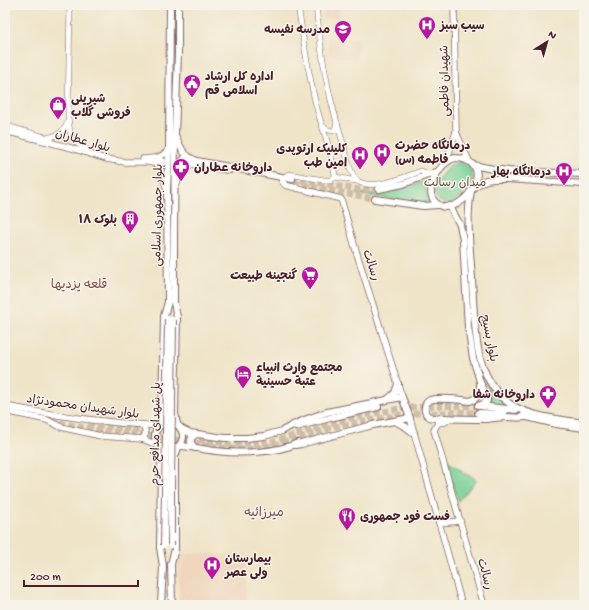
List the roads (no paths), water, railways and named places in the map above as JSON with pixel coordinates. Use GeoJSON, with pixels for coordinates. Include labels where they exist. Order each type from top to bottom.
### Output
{"type":"FeatureCollection","features":[{"type":"Feature","properties":{"kind":"main road","name":"بلوار جمهوری اسلامی"},"geometry":{"type":"LineString","coordinates":[[160,425],[162,406],[164,316],[171,303],[174,190],[171,151],[170,5]]}},
{"type":"Feature","properties":{"kind":"main road","name":"بلوار جمهوری اسلامی"},"geometry":{"type":"LineString","coordinates":[[178,5],[175,135],[171,151],[167,190],[171,303],[177,317],[175,416],[179,426]]}},
{"type":"Feature","properties":{"kind":"main road","name":"شهیدان فاطمی"},"geometry":{"type":"LineString","coordinates":[[454,5],[456,132]]}},
{"type":"Feature","properties":{"kind":"main road"},"geometry":{"type":"LineString","coordinates":[[5,123],[15,129]]}},
{"type":"Feature","properties":{"kind":"main road","name":"بلوار عطاران"},"geometry":{"type":"LineString","coordinates":[[5,126],[48,138],[112,160],[125,162],[156,161]]}},
{"type":"Feature","properties":{"kind":"main road","name":"بلوار عطاران"},"geometry":{"type":"LineString","coordinates":[[5,131],[60,143],[108,156],[156,161]]}},
{"type":"Feature","properties":{"kind":"main road"},"geometry":{"type":"LineString","coordinates":[[446,162],[456,132]]}},
{"type":"Feature","properties":{"kind":"main road"},"geometry":{"type":"LineString","coordinates":[[456,132],[471,163],[477,172],[476,180],[473,188],[465,198],[457,204],[446,207],[438,204],[433,199],[431,188],[434,177],[450,159],[463,159],[471,163],[485,167],[509,172],[584,174]]}},
{"type":"Feature","properties":{"kind":"main road"},"geometry":{"type":"LineString","coordinates":[[175,135],[184,154],[189,158],[197,161],[293,181]]}},
{"type":"Feature","properties":{"kind":"main road"},"geometry":{"type":"LineString","coordinates":[[167,190],[161,170],[156,161],[171,151]]}},
{"type":"Feature","properties":{"kind":"main road"},"geometry":{"type":"LineString","coordinates":[[189,158],[185,158],[184,162],[283,179]]}},
{"type":"Feature","properties":{"kind":"main road"},"geometry":{"type":"LineString","coordinates":[[174,190],[181,172],[194,164]]}},
{"type":"Feature","properties":{"kind":"main road"},"geometry":{"type":"LineString","coordinates":[[485,167],[481,169],[481,174],[493,179]]}},
{"type":"Feature","properties":{"kind":"main road"},"geometry":{"type":"LineString","coordinates":[[379,189],[403,184],[438,171]]}},
{"type":"Feature","properties":{"kind":"main road","name":"رسالت"},"geometry":{"type":"LineString","coordinates":[[283,179],[285,185],[341,199],[402,397]]}},
{"type":"Feature","properties":{"kind":"main road"},"geometry":{"type":"LineString","coordinates":[[473,188],[486,180],[493,179],[584,184]]}},
{"type":"Feature","properties":{"kind":"main road","name":"بلوار بسیج"},"geometry":{"type":"LineString","coordinates":[[473,188],[468,220],[474,324],[480,355],[487,375],[498,393],[509,403],[527,414],[584,423]]}},
{"type":"Feature","properties":{"kind":"main road"},"geometry":{"type":"LineString","coordinates":[[375,199],[423,206],[438,204]]}},
{"type":"Feature","properties":{"kind":"main road","name":"بلوار بسیج"},"geometry":{"type":"LineString","coordinates":[[450,206],[460,225],[463,240],[468,327],[473,358],[480,382],[487,397],[486,403],[478,409],[510,409],[556,424],[584,428]]}},
{"type":"Feature","properties":{"kind":"main road"},"geometry":{"type":"LineString","coordinates":[[460,225],[461,218],[463,216],[466,216],[468,220]]}},
{"type":"Feature","properties":{"kind":"main road","name":"پل شهدای مدافع حرم"},"geometry":{"type":"LineString","coordinates":[[163,566],[171,303]]}},
{"type":"Feature","properties":{"kind":"main road","name":"پل شهدای مدافع حرم"},"geometry":{"type":"LineString","coordinates":[[170,320],[171,564]]}},
{"type":"Feature","properties":{"kind":"main road"},"geometry":{"type":"LineString","coordinates":[[480,382],[480,392],[474,399],[470,401],[430,400],[426,404],[425,411],[427,415],[434,418],[487,419],[507,417],[521,418],[527,414]]}},
{"type":"Feature","properties":{"kind":"main road"},"geometry":{"type":"LineString","coordinates":[[386,400],[395,393],[398,384]]}},
{"type":"Feature","properties":{"kind":"main road"},"geometry":{"type":"LineString","coordinates":[[282,431],[290,426],[327,412],[402,397],[410,418],[462,605]]}},
{"type":"Feature","properties":{"kind":"main road"},"geometry":{"type":"LineString","coordinates":[[162,406],[169,408],[175,405]]}},
{"type":"Feature","properties":{"kind":"main road","name":"بلوار شهیدان محمودنژاد"},"geometry":{"type":"LineString","coordinates":[[5,406],[60,416],[108,422],[160,425]]}},
{"type":"Feature","properties":{"kind":"main road"},"geometry":{"type":"LineString","coordinates":[[161,605],[163,566],[160,548],[161,455],[154,437],[156,430],[160,425],[170,422],[197,434],[225,438],[246,438],[264,436],[378,407]]}},
{"type":"Feature","properties":{"kind":"main road","name":"بلوار شهیدان محمودنژاد"},"geometry":{"type":"LineString","coordinates":[[5,411],[47,420],[61,427],[94,435],[142,440],[159,447]]}},
{"type":"Feature","properties":{"kind":"main road"},"geometry":{"type":"LineString","coordinates":[[159,447],[170,451],[179,447],[189,446],[235,453],[253,452],[283,448],[373,425],[410,418]]}},
{"type":"Feature","properties":{"kind":"main road","name":"رسالت"},"geometry":{"type":"LineString","coordinates":[[450,418],[445,422],[438,423],[434,430],[484,605]]}},
{"type":"Feature","properties":{"kind":"main road"},"geometry":{"type":"LineString","coordinates":[[395,421],[414,433]]}},
{"type":"Feature","properties":{"kind":"main road"},"geometry":{"type":"LineString","coordinates":[[142,425],[146,430],[146,433],[142,440]]}},
{"type":"Feature","properties":{"kind":"main road"},"geometry":{"type":"LineString","coordinates":[[172,605],[171,564],[175,549],[175,456],[182,443],[183,436],[179,426]]}},
{"type":"Feature","properties":{"kind":"main road"},"geometry":{"type":"LineString","coordinates":[[195,448],[191,444],[191,440],[192,437],[197,434]]}},
{"type":"Feature","properties":{"kind":"main road"},"geometry":{"type":"LineString","coordinates":[[295,445],[313,437]]}},
{"type":"Feature","properties":{"kind":"main road"},"geometry":{"type":"LineString","coordinates":[[161,455],[168,454],[175,456]]}},
{"type":"Feature","properties":{"kind":"main road"},"geometry":{"type":"LineString","coordinates":[[439,523],[460,521]]}},
{"type":"Feature","properties":{"kind":"street"},"geometry":{"type":"LineString","coordinates":[[48,138],[56,136],[65,129],[67,124],[70,5]]}},
{"type":"Feature","properties":{"kind":"street"},"geometry":{"type":"LineString","coordinates":[[298,5],[308,70],[335,177]]}},
{"type":"Feature","properties":{"kind":"street"},"geometry":{"type":"LineString","coordinates":[[316,5],[320,42],[330,96],[353,176],[357,181]]}},
{"type":"Feature","properties":{"kind":"street"},"geometry":{"type":"LineString","coordinates":[[68,117],[70,134],[77,144],[88,150]]}},
{"type":"Feature","properties":{"kind":"street"},"geometry":{"type":"LineString","coordinates":[[322,124],[326,130],[332,131],[335,130],[338,123]]}},
{"type":"Feature","properties":{"kind":"street"},"geometry":{"type":"LineString","coordinates":[[283,179],[288,174],[330,181],[335,177],[372,184],[395,181],[421,171],[429,174]]}},
{"type":"Feature","properties":{"kind":"tunnel"},"geometry":{"type":"LineString","coordinates":[[292,179],[362,190],[379,189]]}},
{"type":"Feature","properties":{"kind":"tunnel"},"geometry":{"type":"LineString","coordinates":[[294,183],[375,199]]}},
{"type":"Feature","properties":{"kind":"tunnel"},"geometry":{"type":"LineString","coordinates":[[199,440],[226,444],[273,442],[332,423],[402,408],[478,406]]}},
{"type":"Feature","properties":{"kind":"tunnel"},"geometry":{"type":"LineString","coordinates":[[51,421],[101,431],[148,435],[226,448],[243,449],[280,444],[334,427],[404,414],[458,412],[478,413]]}},
{"type":"Feature","properties":{"kind":"tunnel"},"geometry":{"type":"LineString","coordinates":[[88,424],[150,432]]}},
{"type":"Feature","properties":{"kind":"place","name":"سیب سبز"},"geometry":{"type":"Point","coordinates":[427,40]}},
{"type":"Feature","properties":{"kind":"place","name":"مدرسه نفیسه"},"geometry":{"type":"Point","coordinates":[343,44]}},
{"type":"Feature","properties":{"kind":"place","name":"اداره کل ارشاد اسلامی قم"},"geometry":{"type":"Point","coordinates":[192,98]}},
{"type":"Feature","properties":{"kind":"place","name":"شیرینی فروشی گلاب"},"geometry":{"type":"Point","coordinates":[58,120]}},
{"type":"Feature","properties":{"kind":"place","name":"درمانگاه حضرت فاطمه (س)"},"geometry":{"type":"Point","coordinates":[382,167]}},
{"type":"Feature","properties":{"kind":"place","name":"کلینیک ارتوپدی امین طب"},"geometry":{"type":"Point","coordinates":[360,170]}},
{"type":"Feature","properties":{"kind":"place","name":"داروخانه عطاران"},"geometry":{"type":"Point","coordinates":[181,182]}},
{"type":"Feature","properties":{"kind":"place","name":"درمانگاه بهار"},"geometry":{"type":"Point","coordinates":[564,186]}},
{"type":"Feature","properties":{"kind":"place","name":"بلوک ۱۸"},"geometry":{"type":"Point","coordinates":[130,234]}},
{"type":"Feature","properties":{"kind":"place","name":"گنجینه طبیعت"},"geometry":{"type":"Point","coordinates":[310,290]}},
{"type":"Feature","properties":{"kind":"place","name":"مجتمع وارث انبياء عتبة حسينية"},"geometry":{"type":"Point","coordinates":[243,389]}},
{"type":"Feature","properties":{"kind":"place","name":"داروخانه شفا"},"geometry":{"type":"Point","coordinates":[548,409]}},
{"type":"Feature","properties":{"kind":"place","name":"فست فود جمهوری"},"geometry":{"type":"Point","coordinates":[347,531]}},
{"type":"Feature","properties":{"kind":"place","name":"بیمارستان ولی عصر"},"geometry":{"type":"Point","coordinates":[212,580]}},
{"type":"Feature","properties":{"kind":"district","name":"قلعه یزدیها"},"geometry":{"type":"Point","coordinates":[79,283]}},
{"type":"Feature","properties":{"kind":"district","name":"میرزائیه"},"geometry":{"type":"Point","coordinates":[264,511]}},
{"type":"Feature","properties":{"kind":"park label","name":"میدان رسالت"},"geometry":{"type":"Point","coordinates":[455,182]}}]}
